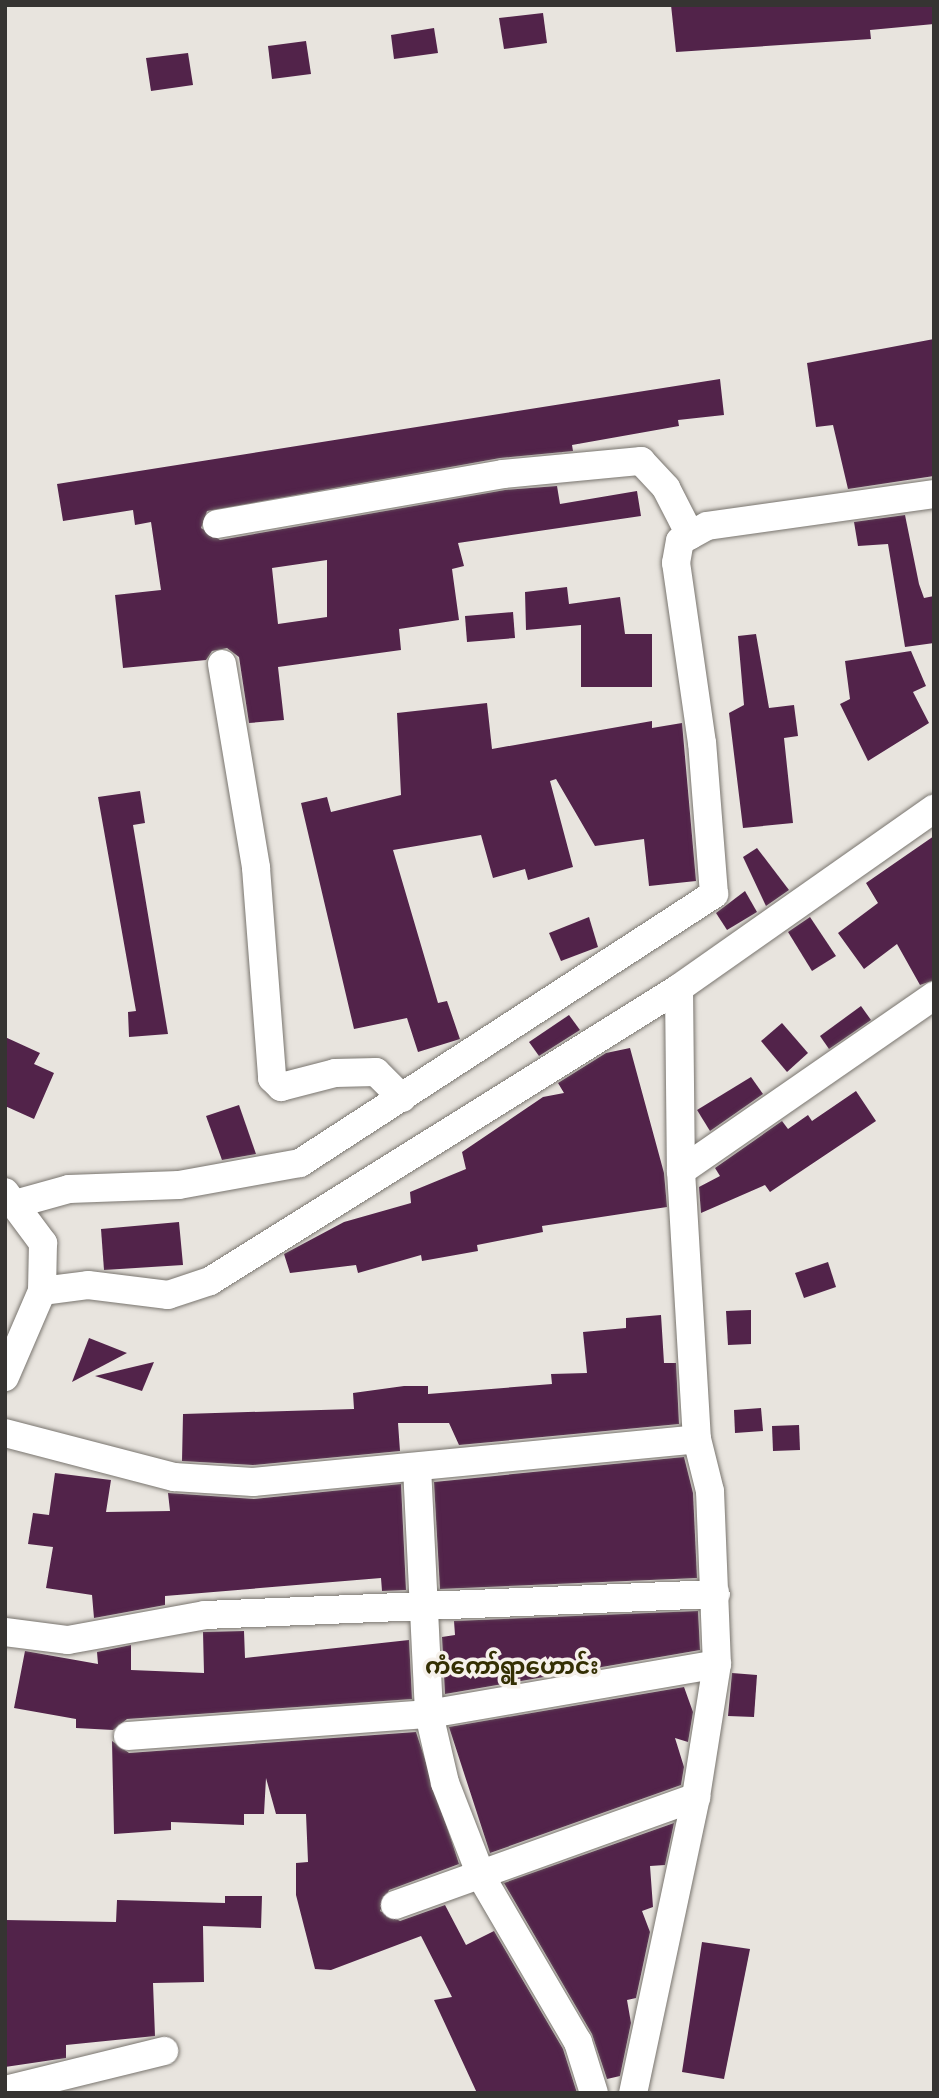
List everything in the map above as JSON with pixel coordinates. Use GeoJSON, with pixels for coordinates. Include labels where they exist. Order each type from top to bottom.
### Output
{"type":"FeatureCollection","features":[{"type":"Feature","properties":{"kind":"street"},"geometry":{"type":"LineString","coordinates":[[217,524],[503,474],[640,461],[666,488],[690,535]]}},
{"type":"Feature","properties":{"kind":"street"},"geometry":{"type":"LineString","coordinates":[[5,1377],[42,1292],[43,1243],[10,1198],[69,1189],[179,1185],[300,1163],[714,894],[702,743],[676,563],[680,541],[707,526],[934,494]]}},
{"type":"Feature","properties":{"kind":"street"},"geometry":{"type":"LineString","coordinates":[[222,664],[256,867],[272,1078],[281,1087],[335,1073],[376,1072],[401,1098]]}},
{"type":"Feature","properties":{"kind":"street"},"geometry":{"type":"LineString","coordinates":[[42,1292],[88,1285],[168,1296],[210,1281],[679,988],[934,809]]}},
{"type":"Feature","properties":{"kind":"street"},"geometry":{"type":"LineString","coordinates":[[634,2093],[696,1797],[717,1664],[710,1491],[697,1439],[681,1171],[679,988]]}},
{"type":"Feature","properties":{"kind":"street"},"geometry":{"type":"LineString","coordinates":[[681,1171],[934,996]]}},
{"type":"Feature","properties":{"kind":"street"},"geometry":{"type":"LineString","coordinates":[[5,1433],[174,1477],[253,1482],[697,1439]]}},
{"type":"Feature","properties":{"kind":"street"},"geometry":{"type":"LineString","coordinates":[[417,1467],[426,1607],[429,1714],[445,1783],[482,1878],[578,2042],[594,2093]]}},
{"type":"Feature","properties":{"kind":"street"},"geometry":{"type":"LineString","coordinates":[[5,1632],[68,1640],[205,1615],[716,1594]]}},
{"type":"Feature","properties":{"kind":"street"},"geometry":{"type":"LineString","coordinates":[[128,1736],[429,1714],[717,1664]]}},
{"type":"Feature","properties":{"kind":"street"},"geometry":{"type":"LineString","coordinates":[[395,1905],[482,1878],[696,1797]]}},
{"type":"Feature","properties":{"kind":"street"},"geometry":{"type":"LineString","coordinates":[[5,2090],[164,2051]]}},
{"type":"Feature","properties":{"kind":"building"},"geometry":{"type":"Polygon","coordinates":[[[671,5],[934,5],[934,24],[870,30],[871,39],[676,52],[671,5]]]}},
{"type":"Feature","properties":{"kind":"building"},"geometry":{"type":"Polygon","coordinates":[[[543,13],[547,43],[504,49],[499,18],[543,13]]]}},
{"type":"Feature","properties":{"kind":"building"},"geometry":{"type":"Polygon","coordinates":[[[434,28],[438,53],[394,59],[391,35],[434,28]]]}},
{"type":"Feature","properties":{"kind":"building"},"geometry":{"type":"Polygon","coordinates":[[[306,41],[311,74],[272,79],[268,46],[306,41]]]}},
{"type":"Feature","properties":{"kind":"building"},"geometry":{"type":"Polygon","coordinates":[[[188,53],[193,85],[151,91],[146,58],[188,53]]]}},
{"type":"Feature","properties":{"kind":"building"},"geometry":{"type":"Polygon","coordinates":[[[934,339],[934,476],[848,489],[833,425],[816,427],[807,363],[934,339]]]}},
{"type":"Feature","properties":{"kind":"building"},"geometry":{"type":"Polygon","coordinates":[[[720,379],[724,415],[678,420],[679,426],[572,445],[573,451],[500,458],[207,511],[201,528],[220,540],[505,490],[557,486],[560,504],[637,491],[641,516],[458,543],[464,566],[452,569],[459,620],[399,629],[401,650],[278,667],[284,720],[249,723],[239,657],[227,648],[212,651],[206,660],[123,668],[115,595],[161,590],[151,522],[135,525],[133,510],[63,521],[57,484],[720,379]],[[327,560],[272,568],[278,624],[327,617],[327,560]]]}},
{"type":"Feature","properties":{"kind":"building"},"geometry":{"type":"Polygon","coordinates":[[[905,515],[924,598],[934,596],[934,643],[905,647],[888,544],[858,546],[854,522],[905,515]]]}},
{"type":"Feature","properties":{"kind":"building"},"geometry":{"type":"Polygon","coordinates":[[[567,587],[569,604],[620,597],[625,634],[652,634],[652,687],[581,687],[581,625],[526,630],[525,592],[567,587]]]}},
{"type":"Feature","properties":{"kind":"building"},"geometry":{"type":"Polygon","coordinates":[[[513,612],[515,638],[467,642],[465,616],[513,612]]]}},
{"type":"Feature","properties":{"kind":"building"},"geometry":{"type":"Polygon","coordinates":[[[756,634],[769,708],[794,705],[798,736],[784,738],[793,823],[743,828],[729,713],[744,705],[738,636],[756,634]]]}},
{"type":"Feature","properties":{"kind":"building"},"geometry":{"type":"Polygon","coordinates":[[[911,651],[926,686],[913,692],[929,723],[868,761],[840,704],[850,699],[845,661],[911,651]]]}},
{"type":"Feature","properties":{"kind":"building"},"geometry":{"type":"Polygon","coordinates":[[[487,703],[492,749],[652,721],[652,728],[682,723],[696,881],[649,886],[644,839],[595,846],[556,779],[550,781],[573,867],[528,880],[525,869],[493,878],[481,835],[393,850],[438,1003],[447,1001],[460,1039],[418,1052],[407,1018],[354,1029],[301,803],[327,797],[331,812],[401,795],[397,713],[487,703]]]}},
{"type":"Feature","properties":{"kind":"building"},"geometry":{"type":"Polygon","coordinates":[[[140,791],[145,823],[133,825],[168,1034],[129,1037],[128,1012],[136,1011],[98,797],[140,791]]]}},
{"type":"Feature","properties":{"kind":"building"},"geometry":{"type":"Polygon","coordinates":[[[934,836],[934,980],[920,985],[897,944],[864,969],[838,933],[878,903],[866,883],[934,836]]]}},
{"type":"Feature","properties":{"kind":"building"},"geometry":{"type":"Polygon","coordinates":[[[757,848],[789,890],[766,906],[743,857],[757,848]]]}},
{"type":"Feature","properties":{"kind":"building"},"geometry":{"type":"Polygon","coordinates":[[[745,891],[757,912],[727,930],[716,913],[745,891]]]}},
{"type":"Feature","properties":{"kind":"building"},"geometry":{"type":"Polygon","coordinates":[[[589,917],[598,947],[561,961],[549,933],[589,917]]]}},
{"type":"Feature","properties":{"kind":"building"},"geometry":{"type":"Polygon","coordinates":[[[810,917],[836,956],[812,971],[788,932],[810,917]]]}},
{"type":"Feature","properties":{"kind":"building"},"geometry":{"type":"Polygon","coordinates":[[[861,1006],[871,1020],[829,1049],[820,1036],[861,1006]]]}},
{"type":"Feature","properties":{"kind":"building"},"geometry":{"type":"Polygon","coordinates":[[[569,1015],[580,1030],[539,1056],[529,1042],[569,1015]]]}},
{"type":"Feature","properties":{"kind":"building"},"geometry":{"type":"Polygon","coordinates":[[[782,1023],[808,1053],[787,1072],[761,1041],[782,1023]]]}},
{"type":"Feature","properties":{"kind":"building"},"geometry":{"type":"Polygon","coordinates":[[[5,1037],[40,1053],[34,1064],[54,1073],[34,1119],[5,1106],[5,1037]]]}},
{"type":"Feature","properties":{"kind":"building"},"geometry":{"type":"Polygon","coordinates":[[[630,1048],[664,1173],[667,1207],[542,1226],[543,1232],[477,1245],[478,1251],[422,1261],[421,1255],[358,1273],[356,1265],[290,1273],[284,1254],[344,1222],[411,1203],[410,1192],[466,1169],[462,1152],[543,1097],[564,1093],[558,1083],[606,1053],[630,1048]]]}},
{"type":"Feature","properties":{"kind":"building"},"geometry":{"type":"Polygon","coordinates":[[[751,1077],[763,1094],[710,1131],[697,1110],[751,1077]]]}},
{"type":"Feature","properties":{"kind":"building"},"geometry":{"type":"Polygon","coordinates":[[[856,1091],[876,1121],[770,1192],[765,1185],[701,1213],[699,1187],[720,1176],[715,1168],[782,1121],[788,1129],[808,1115],[812,1121],[856,1091]]]}},
{"type":"Feature","properties":{"kind":"building"},"geometry":{"type":"Polygon","coordinates":[[[239,1105],[256,1154],[222,1160],[206,1116],[239,1105]]]}},
{"type":"Feature","properties":{"kind":"building"},"geometry":{"type":"Polygon","coordinates":[[[179,1222],[183,1265],[104,1270],[101,1229],[179,1222]]]}},
{"type":"Feature","properties":{"kind":"building"},"geometry":{"type":"Polygon","coordinates":[[[828,1262],[836,1287],[804,1298],[795,1273],[828,1262]]]}},
{"type":"Feature","properties":{"kind":"building"},"geometry":{"type":"Polygon","coordinates":[[[751,1310],[751,1344],[728,1345],[726,1311],[751,1310]]]}},
{"type":"Feature","properties":{"kind":"building"},"geometry":{"type":"Polygon","coordinates":[[[661,1315],[664,1363],[676,1363],[679,1424],[459,1445],[449,1423],[398,1423],[400,1451],[253,1465],[182,1461],[183,1414],[354,1409],[353,1393],[404,1386],[428,1386],[428,1394],[552,1384],[551,1374],[587,1373],[583,1332],[626,1328],[626,1318],[661,1315]]]}},
{"type":"Feature","properties":{"kind":"building"},"geometry":{"type":"Polygon","coordinates":[[[89,1338],[127,1353],[72,1382],[89,1338]]]}},
{"type":"Feature","properties":{"kind":"building"},"geometry":{"type":"Polygon","coordinates":[[[154,1362],[142,1391],[95,1376],[154,1362]]]}},
{"type":"Feature","properties":{"kind":"building"},"geometry":{"type":"Polygon","coordinates":[[[761,1408],[763,1431],[735,1433],[734,1410],[761,1408]]]}},
{"type":"Feature","properties":{"kind":"building"},"geometry":{"type":"Polygon","coordinates":[[[799,1425],[800,1450],[773,1451],[772,1426],[799,1425]]]}},
{"type":"Feature","properties":{"kind":"building"},"geometry":{"type":"Polygon","coordinates":[[[684,1457],[693,1493],[697,1578],[440,1589],[434,1482],[684,1457]]]}},
{"type":"Feature","properties":{"kind":"building"},"geometry":{"type":"Polygon","coordinates":[[[55,1473],[111,1480],[106,1512],[170,1511],[168,1493],[254,1499],[401,1484],[406,1590],[382,1591],[381,1578],[165,1596],[165,1605],[94,1618],[92,1595],[46,1588],[53,1547],[28,1544],[33,1513],[49,1515],[55,1473]]]}},
{"type":"Feature","properties":{"kind":"building"},"geometry":{"type":"Polygon","coordinates":[[[698,1611],[700,1650],[445,1694],[442,1637],[455,1635],[454,1621],[698,1611]]]}},
{"type":"Feature","properties":{"kind":"building"},"geometry":{"type":"Polygon","coordinates":[[[244,1631],[245,1658],[409,1640],[412,1699],[127,1719],[113,1730],[76,1728],[76,1719],[14,1708],[25,1651],[98,1664],[97,1652],[131,1645],[131,1670],[204,1673],[203,1632],[244,1631]]]}},
{"type":"Feature","properties":{"kind":"building"},"geometry":{"type":"Polygon","coordinates":[[[732,1673],[757,1675],[754,1717],[728,1716],[732,1673]]]}},
{"type":"Feature","properties":{"kind":"building"},"geometry":{"type":"Polygon","coordinates":[[[684,1687],[693,1712],[688,1742],[675,1738],[684,1767],[681,1785],[490,1853],[449,1727],[684,1687]]]}},
{"type":"Feature","properties":{"kind":"building"},"geometry":{"type":"Polygon","coordinates":[[[416,1732],[459,1864],[389,1890],[380,1911],[400,1921],[445,1905],[466,1945],[494,1931],[563,2049],[577,2093],[477,2093],[434,2000],[452,1997],[421,1936],[331,1970],[315,1969],[296,1895],[296,1863],[308,1862],[306,1814],[276,1814],[266,1778],[264,1814],[244,1814],[244,1825],[171,1822],[171,1830],[114,1834],[112,1741],[129,1753],[416,1732]]]}},
{"type":"Feature","properties":{"kind":"building"},"geometry":{"type":"Polygon","coordinates":[[[674,1823],[665,1865],[650,1866],[653,1907],[642,1911],[650,1932],[636,1998],[627,2000],[631,2023],[620,2076],[607,2079],[592,2034],[504,1883],[674,1823]]]}},
{"type":"Feature","properties":{"kind":"building"},"geometry":{"type":"Polygon","coordinates":[[[225,1896],[262,1896],[261,1928],[203,1926],[204,1982],[153,1983],[155,2036],[66,2045],[66,2058],[5,2067],[5,1920],[116,1922],[117,1900],[225,1903],[225,1896]]]}},
{"type":"Feature","properties":{"kind":"building"},"geometry":{"type":"Polygon","coordinates":[[[702,1942],[750,1949],[724,2079],[682,2072],[702,1942]]]}},
{"type":"Feature","properties":{"kind":"district","name":"ကံကော်ရွာဟောင်း"},"geometry":{"type":"Point","coordinates":[512,1666]}}]}
